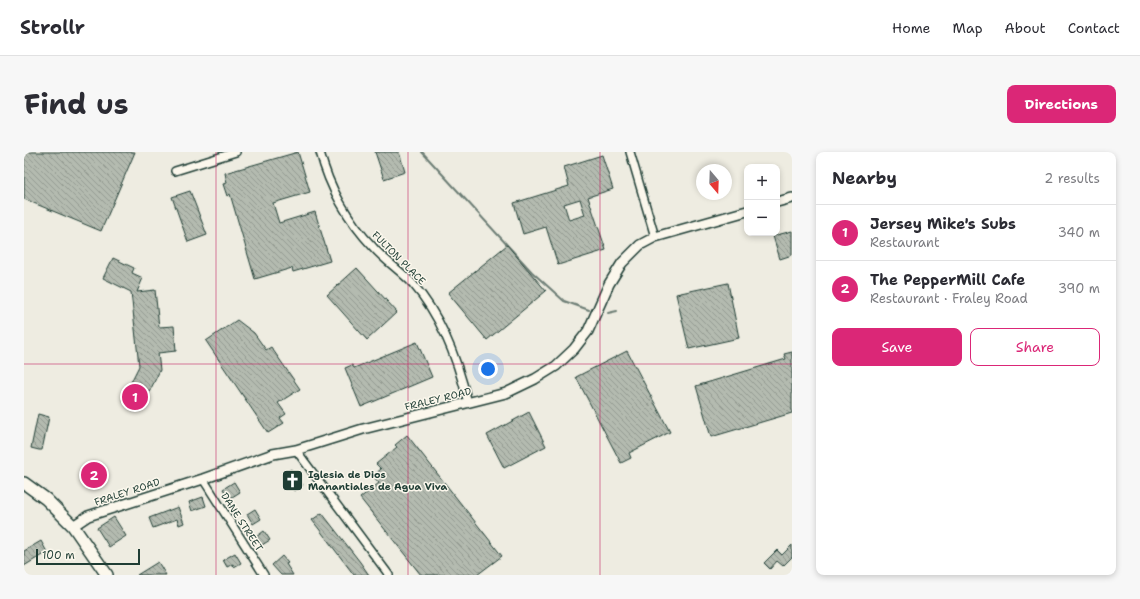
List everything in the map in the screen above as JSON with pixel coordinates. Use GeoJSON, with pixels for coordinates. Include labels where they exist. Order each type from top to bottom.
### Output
{"type":"FeatureCollection","features":[{"type":"Feature","properties":{"kind":"main road"},"geometry":{"type":"LineString","coordinates":[[24,483],[46,499],[73,526],[107,575]]}},
{"type":"Feature","properties":{"kind":"street"},"geometry":{"type":"LineString","coordinates":[[175,171],[236,152]]}},
{"type":"Feature","properties":{"kind":"street","name":"FULTON PLACE"},"geometry":{"type":"LineString","coordinates":[[320,152],[326,174],[344,210],[373,248],[413,284],[430,308],[452,353],[468,403]]}},
{"type":"Feature","properties":{"kind":"street"},"geometry":{"type":"LineString","coordinates":[[630,152],[655,237]]}},
{"type":"Feature","properties":{"kind":"street"},"geometry":{"type":"LineString","coordinates":[[780,201],[792,198]]}},
{"type":"Feature","properties":{"kind":"street","name":"FRALEY ROAD"},"geometry":{"type":"LineString","coordinates":[[73,526],[88,516],[203,479],[273,454],[296,450],[363,429],[506,393],[535,379],[556,366],[574,349],[588,331],[609,284],[622,263],[640,244],[655,237],[744,212]]}},
{"type":"Feature","properties":{"kind":"street"},"geometry":{"type":"LineString","coordinates":[[296,450],[389,575]]}},
{"type":"Feature","properties":{"kind":"street","name":"DANE STREET"},"geometry":{"type":"LineString","coordinates":[[203,479],[264,575]]}},
{"type":"Feature","properties":{"kind":"building"},"geometry":{"type":"Polygon","coordinates":[[[24,152],[135,152],[101,231],[24,199],[24,152]]]}},
{"type":"Feature","properties":{"kind":"building"},"geometry":{"type":"Polygon","coordinates":[[[298,152],[310,192],[273,203],[279,223],[315,212],[330,261],[293,272],[292,268],[255,279],[230,194],[227,196],[223,184],[227,183],[225,173],[298,152]]]}},
{"type":"Feature","properties":{"kind":"building"},"geometry":{"type":"Polygon","coordinates":[[[375,152],[399,152],[405,172],[384,179],[375,152]]]}},
{"type":"Feature","properties":{"kind":"building"},"geometry":{"type":"Polygon","coordinates":[[[602,155],[613,189],[588,197],[606,250],[558,265],[546,227],[523,234],[514,203],[569,186],[564,167],[602,155]],[[580,199],[564,204],[569,220],[585,215],[580,199]]]}},
{"type":"Feature","properties":{"kind":"building"},"geometry":{"type":"Polygon","coordinates":[[[190,191],[207,235],[188,242],[172,197],[190,191]]]}},
{"type":"Feature","properties":{"kind":"building"},"geometry":{"type":"Polygon","coordinates":[[[792,231],[792,255],[780,259],[773,236],[780,236],[780,234],[792,231]]]}},
{"type":"Feature","properties":{"kind":"building"},"geometry":{"type":"Polygon","coordinates":[[[507,245],[546,291],[487,340],[448,293],[507,245]]]}},
{"type":"Feature","properties":{"kind":"building"},"geometry":{"type":"Polygon","coordinates":[[[113,258],[134,268],[132,273],[143,278],[137,292],[155,290],[159,327],[174,326],[176,351],[158,353],[160,370],[141,409],[122,400],[139,366],[131,292],[103,278],[113,258]]]}},
{"type":"Feature","properties":{"kind":"building"},"geometry":{"type":"Polygon","coordinates":[[[357,268],[397,312],[367,340],[327,295],[357,268]]]}},
{"type":"Feature","properties":{"kind":"building"},"geometry":{"type":"Polygon","coordinates":[[[728,283],[739,338],[689,349],[676,294],[728,283]]]}},
{"type":"Feature","properties":{"kind":"building"},"geometry":{"type":"Polygon","coordinates":[[[237,320],[254,333],[266,350],[271,347],[300,389],[278,403],[286,414],[280,418],[284,423],[268,433],[206,341],[237,320]]]}},
{"type":"Feature","properties":{"kind":"building"},"geometry":{"type":"Polygon","coordinates":[[[417,342],[432,377],[361,407],[345,368],[352,365],[354,368],[417,342]]]}},
{"type":"Feature","properties":{"kind":"building"},"geometry":{"type":"Polygon","coordinates":[[[627,351],[670,432],[629,453],[631,458],[621,463],[576,377],[627,351]]]}},
{"type":"Feature","properties":{"kind":"building"},"geometry":{"type":"Polygon","coordinates":[[[792,352],[792,413],[711,437],[696,386],[786,359],[784,354],[792,352]]]}},
{"type":"Feature","properties":{"kind":"building"},"geometry":{"type":"Polygon","coordinates":[[[529,412],[546,446],[504,468],[487,435],[529,412]]]}},
{"type":"Feature","properties":{"kind":"building"},"geometry":{"type":"Polygon","coordinates":[[[38,414],[49,417],[42,450],[31,448],[38,414]]]}},
{"type":"Feature","properties":{"kind":"building"},"geometry":{"type":"Polygon","coordinates":[[[407,435],[502,556],[477,575],[421,575],[360,498],[379,483],[373,476],[381,469],[376,464],[397,447],[395,445],[407,435]]]}},
{"type":"Feature","properties":{"kind":"building"},"geometry":{"type":"Polygon","coordinates":[[[93,462],[105,471],[93,486],[81,477],[93,462]]]}},
{"type":"Feature","properties":{"kind":"building","name":"Iglesia de Dios Manantiales de Agua Viva"},"geometry":{"type":"Polygon","coordinates":[[[291,469],[303,485],[294,491],[282,475],[291,469]]]}},
{"type":"Feature","properties":{"kind":"building"},"geometry":{"type":"Polygon","coordinates":[[[234,482],[240,492],[229,499],[223,489],[234,482]]]}},
{"type":"Feature","properties":{"kind":"building"},"geometry":{"type":"Polygon","coordinates":[[[203,497],[206,506],[192,511],[189,502],[203,497]]]}},
{"type":"Feature","properties":{"kind":"building"},"geometry":{"type":"Polygon","coordinates":[[[178,507],[184,523],[179,525],[177,519],[153,528],[149,518],[178,507]]]}},
{"type":"Feature","properties":{"kind":"building"},"geometry":{"type":"Polygon","coordinates":[[[255,509],[261,519],[253,524],[247,514],[255,509]]]}},
{"type":"Feature","properties":{"kind":"building"},"geometry":{"type":"Polygon","coordinates":[[[322,513],[369,575],[354,575],[312,520],[322,513]]]}},
{"type":"Feature","properties":{"kind":"building"},"geometry":{"type":"Polygon","coordinates":[[[114,517],[126,536],[109,547],[97,528],[114,517]]]}},
{"type":"Feature","properties":{"kind":"building"},"geometry":{"type":"Polygon","coordinates":[[[264,531],[270,540],[262,545],[256,537],[264,531]]]}},
{"type":"Feature","properties":{"kind":"building"},"geometry":{"type":"Polygon","coordinates":[[[41,541],[47,552],[24,566],[24,551],[41,541]]]}},
{"type":"Feature","properties":{"kind":"building"},"geometry":{"type":"Polygon","coordinates":[[[792,545],[792,557],[783,566],[777,561],[770,569],[764,563],[777,550],[782,555],[792,545]]]}},
{"type":"Feature","properties":{"kind":"building"},"geometry":{"type":"Polygon","coordinates":[[[235,553],[241,563],[234,567],[233,564],[227,567],[223,560],[235,553]]]}},
{"type":"Feature","properties":{"kind":"building"},"geometry":{"type":"Polygon","coordinates":[[[282,556],[288,563],[286,564],[293,575],[281,575],[272,565],[282,556]]]}},
{"type":"Feature","properties":{"kind":"building"},"geometry":{"type":"Polygon","coordinates":[[[158,562],[166,575],[137,575],[158,562]]]}},
{"type":"Feature","properties":{"kind":"waterway"},"geometry":{"type":"LineString","coordinates":[[422,152],[532,272],[564,301],[589,310]]}},
{"type":"Feature","properties":{"kind":"waterway"},"geometry":{"type":"LineString","coordinates":[[608,313],[617,311]]}},
{"type":"Feature","properties":{"kind":"place","name":"Jersey Mike's Subs"},"geometry":{"type":"Point","coordinates":[135,397]}},
{"type":"Feature","properties":{"kind":"place","name":"The PepperMill Cafe"},"geometry":{"type":"Point","coordinates":[94,475]}},
{"type":"Feature","properties":{"kind":"place","name":"Iglesia de Dios Manantiales de Agua Viva"},"geometry":{"type":"Point","coordinates":[293,480]}}]}
